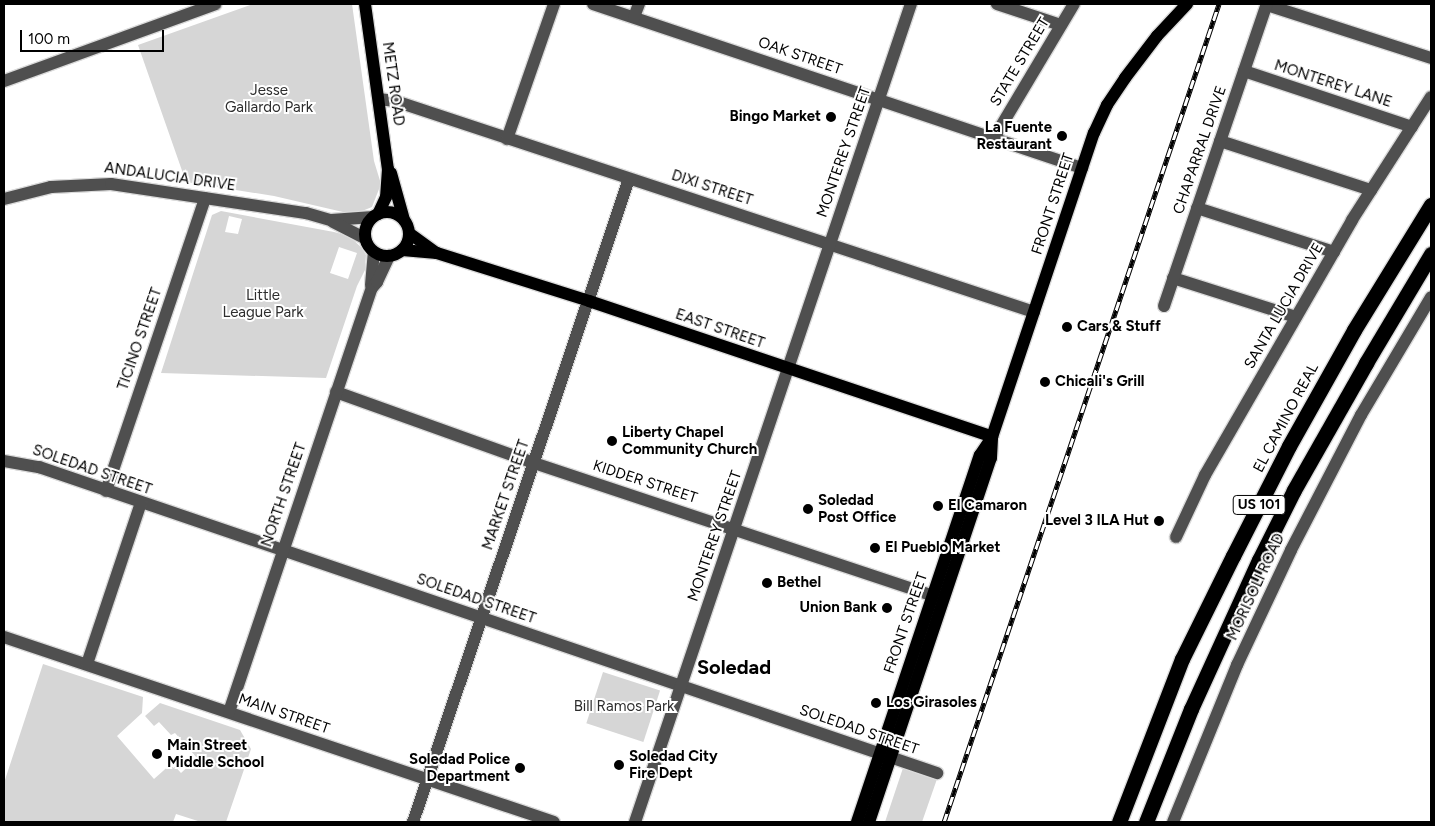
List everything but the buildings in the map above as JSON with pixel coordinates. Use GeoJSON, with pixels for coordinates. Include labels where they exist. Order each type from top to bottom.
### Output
{"type":"FeatureCollection","features":[{"type":"Feature","properties":{"kind":"highway","name":"EL CAMINO REAL"},"geometry":{"type":"LineString","coordinates":[[1119,822],[1182,660],[1233,556],[1289,446],[1354,330],[1431,205]]}},
{"type":"Feature","properties":{"kind":"highway","name":"US 101"},"geometry":{"type":"LineString","coordinates":[[1146,822],[1202,684],[1294,490],[1431,254]]}},
{"type":"Feature","properties":{"kind":"main road","name":"METZ ROAD"},"geometry":{"type":"LineString","coordinates":[[365,4],[388,169],[386,197],[375,215]]}},
{"type":"Feature","properties":{"kind":"main road","name":"FRONT STREET"},"geometry":{"type":"LineString","coordinates":[[857,822],[885,756],[939,598],[980,455],[992,437],[1094,133],[1107,105],[1151,44],[1187,4]]}},
{"type":"Feature","properties":{"kind":"main road","name":"METZ ROAD"},"geometry":{"type":"LineString","coordinates":[[388,169],[394,181],[406,227]]}},
{"type":"Feature","properties":{"kind":"main road"},"geometry":{"type":"LineString","coordinates":[[390,212],[406,227],[408,242],[402,250],[389,256],[374,253],[365,238],[366,227],[375,215],[390,212]]}},
{"type":"Feature","properties":{"kind":"main road","name":"EAST STREET"},"geometry":{"type":"LineString","coordinates":[[406,227],[437,253]]}},
{"type":"Feature","properties":{"kind":"main road","name":"EAST STREET"},"geometry":{"type":"LineString","coordinates":[[402,250],[437,253],[589,301],[992,437]]}},
{"type":"Feature","properties":{"kind":"main road","name":"FRONT STREET"},"geometry":{"type":"LineString","coordinates":[[869,822],[885,756]]}},
{"type":"Feature","properties":{"kind":"street"},"geometry":{"type":"LineString","coordinates":[[4,81],[215,4]]}},
{"type":"Feature","properties":{"kind":"street"},"geometry":{"type":"LineString","coordinates":[[507,139],[554,4]]}},
{"type":"Feature","properties":{"kind":"street","name":"OAK STREET"},"geometry":{"type":"LineString","coordinates":[[593,4],[1082,168]]}},
{"type":"Feature","properties":{"kind":"street"},"geometry":{"type":"LineString","coordinates":[[634,18],[639,4]]}},
{"type":"Feature","properties":{"kind":"street","name":"MONTEREY STREET"},"geometry":{"type":"LineString","coordinates":[[635,822],[911,4]]}},
{"type":"Feature","properties":{"kind":"street"},"geometry":{"type":"LineString","coordinates":[[997,4],[1061,25]]}},
{"type":"Feature","properties":{"kind":"street","name":"STATE STREET"},"geometry":{"type":"LineString","coordinates":[[994,138],[1074,4]]}},
{"type":"Feature","properties":{"kind":"street"},"geometry":{"type":"LineString","coordinates":[[1267,4],[1431,58]]}},
{"type":"Feature","properties":{"kind":"street","name":"CHAPARRAL DRIVE"},"geometry":{"type":"LineString","coordinates":[[1164,306],[1267,4]]}},
{"type":"Feature","properties":{"kind":"street","name":"MONTEREY LANE"},"geometry":{"type":"LineString","coordinates":[[1244,71],[1412,127]]}},
{"type":"Feature","properties":{"kind":"street","name":"SANTA LUCIA DRIVE"},"geometry":{"type":"LineString","coordinates":[[1176,538],[1205,475],[1296,317],[1371,190],[1431,97]]}},
{"type":"Feature","properties":{"kind":"street","name":"DIXI STREET"},"geometry":{"type":"LineString","coordinates":[[379,99],[395,101],[1034,312]]}},
{"type":"Feature","properties":{"kind":"street"},"geometry":{"type":"LineString","coordinates":[[1220,141],[1371,190]]}},
{"type":"Feature","properties":{"kind":"street","name":"MARKET STREET"},"geometry":{"type":"LineString","coordinates":[[413,822],[629,179]]}},
{"type":"Feature","properties":{"kind":"street","name":"ANDALUCIA DRIVE"},"geometry":{"type":"LineString","coordinates":[[4,199],[51,187],[98,184],[133,186],[306,213],[331,220],[365,238]]}},
{"type":"Feature","properties":{"kind":"street","name":"TICINO STREET"},"geometry":{"type":"LineString","coordinates":[[106,491],[205,198]]}},
{"type":"Feature","properties":{"kind":"street"},"geometry":{"type":"LineString","coordinates":[[1197,208],[1334,252]]}},
{"type":"Feature","properties":{"kind":"street","name":"ANDALUCIA DRIVE"},"geometry":{"type":"LineString","coordinates":[[331,220],[375,215]]}},
{"type":"Feature","properties":{"kind":"street","name":"NORTH STREET"},"geometry":{"type":"LineString","coordinates":[[372,288],[370,280],[374,253]]}},
{"type":"Feature","properties":{"kind":"street","name":"NORTH STREET"},"geometry":{"type":"LineString","coordinates":[[229,712],[372,288],[377,282],[389,256]]}},
{"type":"Feature","properties":{"kind":"street"},"geometry":{"type":"LineString","coordinates":[[1173,278],[1296,317]]}},
{"type":"Feature","properties":{"kind":"street","name":"MORISOLI ROAD"},"geometry":{"type":"LineString","coordinates":[[1173,822],[1237,665],[1291,550],[1361,415],[1431,297]]}},
{"type":"Feature","properties":{"kind":"street","name":"KIDDER STREET"},"geometry":{"type":"LineString","coordinates":[[336,392],[534,463],[939,598]]}},
{"type":"Feature","properties":{"kind":"street","name":"SOLEDAD STREET"},"geometry":{"type":"LineString","coordinates":[[4,461],[39,468],[937,773]]}},
{"type":"Feature","properties":{"kind":"street"},"geometry":{"type":"LineString","coordinates":[[87,664],[141,503]]}},
{"type":"Feature","properties":{"kind":"street","name":"MAIN STREET"},"geometry":{"type":"LineString","coordinates":[[4,637],[554,822]]}},
{"type":"Feature","properties":{"kind":"green space","name":"Jesse Gallardo Park"},"geometry":{"type":"Polygon","coordinates":[[[253,4],[352,4],[374,161],[381,184],[372,207],[357,213],[343,212],[274,196],[186,182],[138,45],[253,4]]]}},
{"type":"Feature","properties":{"kind":"green space","name":"Little League Park"},"geometry":{"type":"Polygon","coordinates":[[[221,211],[334,232],[349,236],[362,248],[366,255],[365,270],[357,286],[326,378],[161,373],[212,215],[221,211]],[[229,216],[225,232],[238,234],[242,219],[229,216]],[[339,247],[330,273],[348,279],[357,253],[339,247]]]}},
{"type":"Feature","properties":{"kind":"green space","name":"Main Street Middle School"},"geometry":{"type":"Polygon","coordinates":[[[43,664],[143,697],[142,713],[117,736],[154,779],[172,763],[181,773],[197,758],[175,733],[171,735],[159,722],[154,726],[145,716],[160,703],[240,730],[251,749],[226,822],[201,822],[176,814],[173,822],[4,822],[4,783],[43,664]]]}},
{"type":"Feature","properties":{"kind":"green space","name":"Bill Ramos Park"},"geometry":{"type":"Polygon","coordinates":[[[603,672],[660,691],[643,742],[586,723],[603,672]]]}},
{"type":"Feature","properties":{"kind":"green space"},"geometry":{"type":"Polygon","coordinates":[[[903,768],[937,779],[922,822],[885,822],[903,768]]]}},
{"type":"Feature","properties":{"kind":"railway"},"geometry":{"type":"LineString","coordinates":[[944,822],[1219,4]]}},
{"type":"Feature","properties":{"kind":"place","name":"Bingo Market"},"geometry":{"type":"Point","coordinates":[831,117]}},
{"type":"Feature","properties":{"kind":"place","name":"La Fuente Restaurant"},"geometry":{"type":"Point","coordinates":[1062,136]}},
{"type":"Feature","properties":{"kind":"place","name":"Cars & Stuff"},"geometry":{"type":"Point","coordinates":[1067,327]}},
{"type":"Feature","properties":{"kind":"place","name":"Chicali's Grill"},"geometry":{"type":"Point","coordinates":[1045,382]}},
{"type":"Feature","properties":{"kind":"place","name":"Liberty Chapel Community Church"},"geometry":{"type":"Point","coordinates":[612,441]}},
{"type":"Feature","properties":{"kind":"place","name":"El Camaron"},"geometry":{"type":"Point","coordinates":[938,506]}},
{"type":"Feature","properties":{"kind":"place","name":"Soledad Post Office"},"geometry":{"type":"Point","coordinates":[808,509]}},
{"type":"Feature","properties":{"kind":"place","name":"Level 3 ILA Hut"},"geometry":{"type":"Point","coordinates":[1159,521]}},
{"type":"Feature","properties":{"kind":"place","name":"El Pueblo Market"},"geometry":{"type":"Point","coordinates":[875,548]}},
{"type":"Feature","properties":{"kind":"place","name":"Bethel"},"geometry":{"type":"Point","coordinates":[767,583]}},
{"type":"Feature","properties":{"kind":"place","name":"Union Bank"},"geometry":{"type":"Point","coordinates":[887,608]}},
{"type":"Feature","properties":{"kind":"place","name":"Los Girasoles"},"geometry":{"type":"Point","coordinates":[876,703]}},
{"type":"Feature","properties":{"kind":"place","name":"Main Street Middle School"},"geometry":{"type":"Point","coordinates":[157,754]}},
{"type":"Feature","properties":{"kind":"place","name":"Soledad City Fire Dept"},"geometry":{"type":"Point","coordinates":[619,765]}},
{"type":"Feature","properties":{"kind":"place","name":"Soledad Police Department"},"geometry":{"type":"Point","coordinates":[520,768]}},
{"type":"Feature","properties":{"kind":"district","name":"Soledad"},"geometry":{"type":"Point","coordinates":[734,667]}}]}
